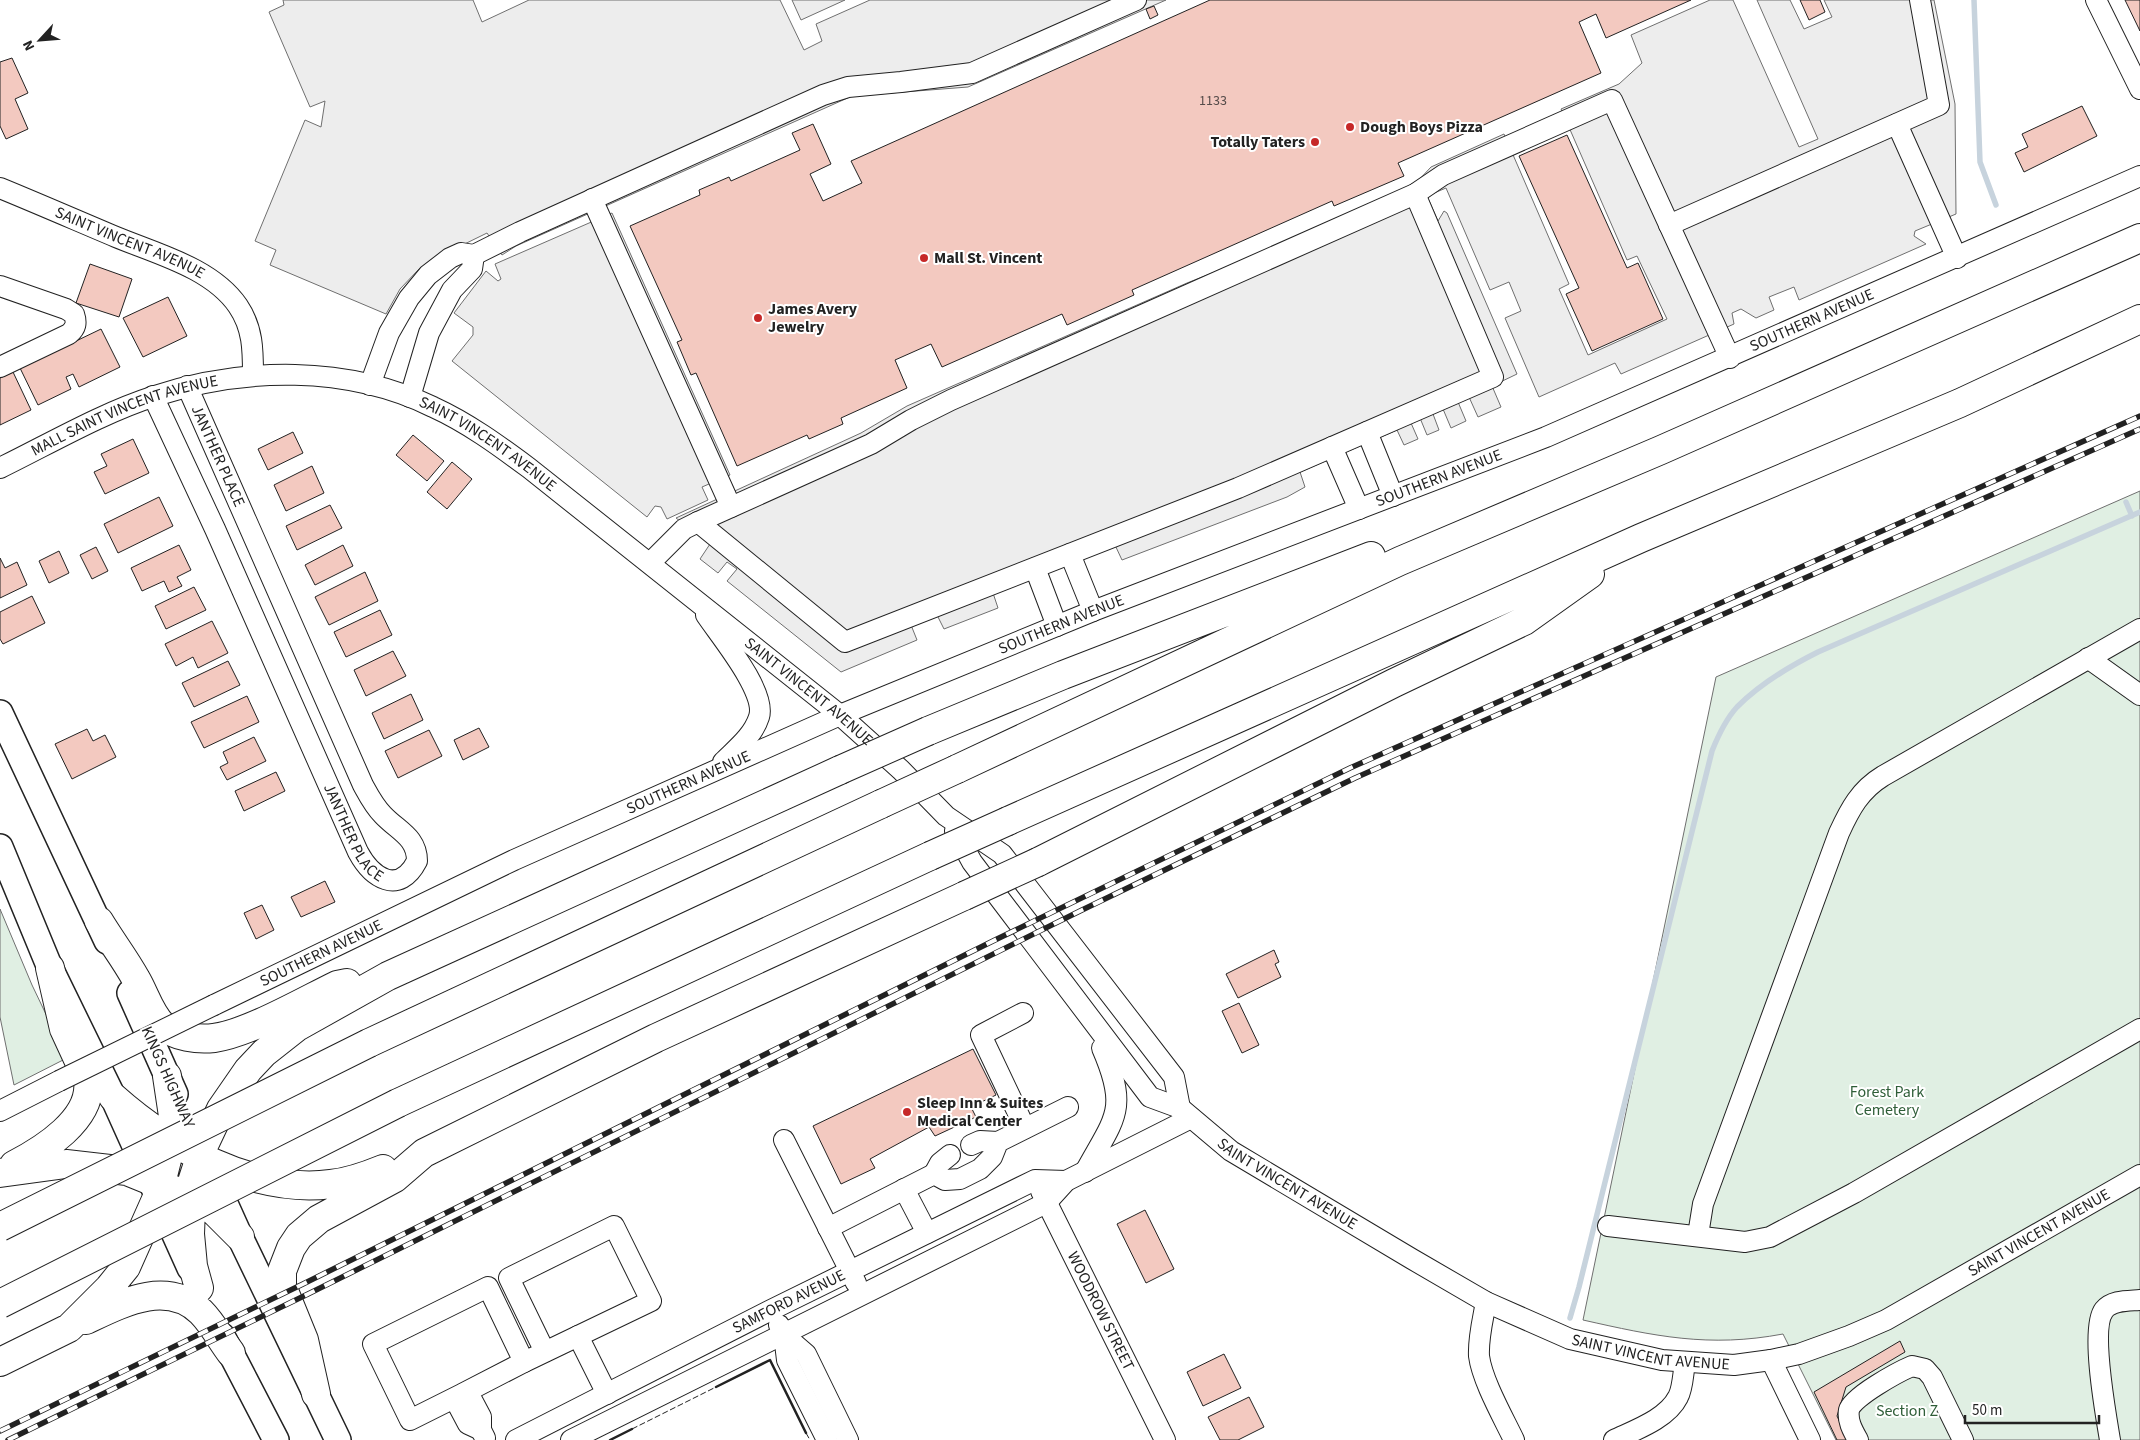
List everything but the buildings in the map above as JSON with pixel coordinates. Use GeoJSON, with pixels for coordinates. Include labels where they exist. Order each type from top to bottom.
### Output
{"type":"FeatureCollection","features":[{"type":"Feature","properties":{"kind":"highway"},"geometry":{"type":"LineString","coordinates":[[0,1227],[369,1044],[1400,561],[1661,450],[2140,238]]}},
{"type":"Feature","properties":{"kind":"highway"},"geometry":{"type":"LineString","coordinates":[[0,1304],[398,1103],[930,856],[1641,538],[1960,403],[2140,319]]}},
{"type":"Feature","properties":{"kind":"highway"},"geometry":{"type":"LineString","coordinates":[[199,1288],[191,1251],[192,1182],[221,1109],[248,1070],[264,1052],[297,1027],[388,976],[928,731],[1063,675],[1300,583],[1619,463],[1661,450]]}},
{"type":"Feature","properties":{"kind":"highway"},"geometry":{"type":"LineString","coordinates":[[113,1097],[143,1123],[171,1140],[243,1174],[295,1185],[316,1186],[370,1175],[424,1154],[656,1038],[1038,862],[1394,683],[1524,621],[1641,538]]}},
{"type":"Feature","properties":{"kind":"highway"},"geometry":{"type":"LineString","coordinates":[[99,922],[136,978],[154,1014],[163,1026],[175,1033],[188,1037],[214,1038],[228,1034],[337,985],[388,976]]}},
{"type":"Feature","properties":{"kind":"highway"},"geometry":{"type":"LineString","coordinates":[[0,1173],[39,1152],[55,1140],[79,1114],[90,1090],[88,1081],[64,1029],[50,968]]}},
{"type":"Feature","properties":{"kind":"highway"},"geometry":{"type":"LineString","coordinates":[[69,1328],[109,1288],[126,1267],[157,1186],[171,1140],[173,1116],[167,1076]]}},
{"type":"Feature","properties":{"kind":"highway"},"geometry":{"type":"LineString","coordinates":[[316,1394],[304,1340],[282,1286],[282,1271],[291,1248],[299,1236],[319,1219],[394,1178],[424,1154]]}},
{"type":"Feature","properties":{"kind":"highway"},"geometry":{"type":"LineString","coordinates":[[0,1173],[66,1164],[127,1171],[157,1186],[191,1196],[214,1211],[240,1237]]}},
{"type":"Feature","properties":{"kind":"highway"},"geometry":{"type":"LineString","coordinates":[[0,1362],[128,1301],[156,1294],[168,1295],[190,1304],[202,1313],[231,1353]]}},
{"type":"Feature","properties":{"kind":"main road","name":"KINGS HIGHWAY"},"geometry":{"type":"LineString","coordinates":[[0,713],[99,922],[202,1156],[338,1440]]}},
{"type":"Feature","properties":{"kind":"main road"},"geometry":{"type":"LineString","coordinates":[[0,847],[50,968],[157,1186],[199,1288],[276,1440]]}},
{"type":"Feature","properties":{"kind":"street"},"geometry":{"type":"LineString","coordinates":[[370,385],[389,333],[408,298],[428,275],[450,258],[461,253],[474,255],[592,199],[831,92],[848,87],[972,73],[1136,0]]}},
{"type":"Feature","properties":{"kind":"street"},"geometry":{"type":"LineString","coordinates":[[1669,225],[1939,105],[1920,0]]}},
{"type":"Feature","properties":{"kind":"street"},"geometry":{"type":"LineString","coordinates":[[2096,0],[2140,89]]}},
{"type":"Feature","properties":{"kind":"street"},"geometry":{"type":"LineString","coordinates":[[650,563],[684,529],[698,522],[871,444],[952,400],[1415,194],[1443,174],[1612,100],[1730,358]]}},
{"type":"Feature","properties":{"kind":"street"},"geometry":{"type":"LineString","coordinates":[[1897,124],[1957,258]]}},
{"type":"Feature","properties":{"kind":"street","name":"SOUTHERN AVENUE"},"geometry":{"type":"LineString","coordinates":[[0,1111],[514,860],[840,715],[1057,626],[1546,437],[1730,358],[2140,176]]}},
{"type":"Feature","properties":{"kind":"street","name":"SAINT VINCENT AVENUE"},"geometry":{"type":"LineString","coordinates":[[0,188],[186,266],[221,287],[238,306],[249,327],[253,348],[253,375],[319,376],[370,385],[410,397],[449,415],[499,445],[840,715],[901,770],[946,816],[1002,854],[1174,1077],[1186,1113]]}},
{"type":"Feature","properties":{"kind":"street"},"geometry":{"type":"LineString","coordinates":[[698,522],[845,642],[1238,488],[1493,377],[1415,194]]}},
{"type":"Feature","properties":{"kind":"street"},"geometry":{"type":"LineString","coordinates":[[592,199],[731,507]]}},
{"type":"Feature","properties":{"kind":"street"},"geometry":{"type":"LineString","coordinates":[[410,397],[430,333],[452,290],[472,269],[474,255]]}},
{"type":"Feature","properties":{"kind":"street"},"geometry":{"type":"LineString","coordinates":[[0,286],[66,309],[74,314],[76,322],[74,329],[69,334],[0,368]]}},
{"type":"Feature","properties":{"kind":"street","name":"MALL SAINT VINCENT AVENUE"},"geometry":{"type":"LineString","coordinates":[[0,468],[153,396],[225,378],[253,375]]}},
{"type":"Feature","properties":{"kind":"street","name":"JANTHER PLACE"},"geometry":{"type":"LineString","coordinates":[[153,396],[215,529],[358,852],[368,868],[378,877],[390,880],[402,878],[410,872],[416,861],[413,843],[409,837],[382,814],[364,785],[187,386]]}},
{"type":"Feature","properties":{"kind":"street"},"geometry":{"type":"LineString","coordinates":[[1366,432],[1393,496]]}},
{"type":"Feature","properties":{"kind":"street"},"geometry":{"type":"LineString","coordinates":[[1332,447],[1359,509]]}},
{"type":"Feature","properties":{"kind":"street"},"geometry":{"type":"LineString","coordinates":[[1070,554],[1093,612]]}},
{"type":"Feature","properties":{"kind":"street"},"geometry":{"type":"LineString","coordinates":[[1035,568],[1057,626]]}},
{"type":"Feature","properties":{"kind":"street"},"geometry":{"type":"LineString","coordinates":[[695,599],[748,678],[756,693],[760,708],[760,715],[750,734],[714,771]]}},
{"type":"Feature","properties":{"kind":"street"},"geometry":{"type":"LineString","coordinates":[[1698,1235],[1703,1204],[1839,833],[1856,799],[1878,780],[2140,629]]}},
{"type":"Feature","properties":{"kind":"street"},"geometry":{"type":"LineString","coordinates":[[2088,658],[2140,695]]}},
{"type":"Feature","properties":{"kind":"street","name":"SAINT VINCENT AVENUE"},"geometry":{"type":"LineString","coordinates":[[946,816],[972,862],[1150,1097],[1186,1113],[1219,1142],[1250,1163],[1486,1302],[1570,1339],[1626,1353],[1685,1363],[1734,1365],[1771,1360],[1831,1343],[1886,1320],[2140,1175]]}},
{"type":"Feature","properties":{"kind":"street"},"geometry":{"type":"LineString","coordinates":[[1023,1013],[981,1035],[1025,1128]]}},
{"type":"Feature","properties":{"kind":"street"},"geometry":{"type":"LineString","coordinates":[[1085,1172],[1111,1124],[1118,1100],[1114,1077],[1088,1016]]}},
{"type":"Feature","properties":{"kind":"street"},"geometry":{"type":"LineString","coordinates":[[1608,1226],[1698,1235],[1745,1242],[1763,1239],[1862,1188],[2140,1029]]}},
{"type":"Feature","properties":{"kind":"street"},"geometry":{"type":"LineString","coordinates":[[971,1145],[980,1141],[998,1142],[1068,1107]]}},
{"type":"Feature","properties":{"kind":"street","name":"SAMFORD AVENUE"},"geometry":{"type":"LineString","coordinates":[[572,1440],[1046,1203],[1066,1181],[1085,1172],[1186,1113]]}},
{"type":"Feature","properties":{"kind":"street"},"geometry":{"type":"LineString","coordinates":[[784,1140],[863,1295]]}},
{"type":"Feature","properties":{"kind":"street"},"geometry":{"type":"LineString","coordinates":[[934,1174],[945,1180],[960,1179],[980,1169],[992,1157],[998,1142]]}},
{"type":"Feature","properties":{"kind":"street"},"geometry":{"type":"LineString","coordinates":[[828,1228],[934,1174],[940,1163],[950,1155]]}},
{"type":"Feature","properties":{"kind":"street","name":"SAMFORD AVENUE"},"geometry":{"type":"LineString","coordinates":[[516,1440],[771,1310],[1035,1180],[1066,1181]]}},
{"type":"Feature","properties":{"kind":"street","name":"WOODROW STREET"},"geometry":{"type":"LineString","coordinates":[[1035,1180],[1165,1440]]}},
{"type":"Feature","properties":{"kind":"street"},"geometry":{"type":"LineString","coordinates":[[904,1189],[927,1233]]}},
{"type":"Feature","properties":{"kind":"street"},"geometry":{"type":"LineString","coordinates":[[524,1362],[488,1287],[373,1344],[410,1420],[463,1396],[524,1362],[545,1352],[651,1301],[614,1226],[509,1278],[545,1352]]}},
{"type":"Feature","properties":{"kind":"street"},"geometry":{"type":"LineString","coordinates":[[2110,1440],[2099,1359],[2099,1322],[2104,1310],[2113,1303],[2140,1300]]}},
{"type":"Feature","properties":{"kind":"street"},"geometry":{"type":"LineString","coordinates":[[1486,1302],[1479,1345],[1479,1357],[1486,1380],[1514,1440]]}},
{"type":"Feature","properties":{"kind":"street"},"geometry":{"type":"LineString","coordinates":[[771,1310],[784,1335],[787,1360],[827,1440]]}},
{"type":"Feature","properties":{"kind":"street"},"geometry":{"type":"LineString","coordinates":[[504,1321],[525,1311]]}},
{"type":"Feature","properties":{"kind":"street"},"geometry":{"type":"LineString","coordinates":[[784,1335],[806,1354],[848,1440]]}},
{"type":"Feature","properties":{"kind":"street"},"geometry":{"type":"LineString","coordinates":[[578,1336],[607,1394]]}},
{"type":"Feature","properties":{"kind":"street"},"geometry":{"type":"LineString","coordinates":[[1771,1360],[1810,1440]]}},
{"type":"Feature","properties":{"kind":"street"},"geometry":{"type":"LineString","coordinates":[[1614,1440],[1648,1423],[1668,1410],[1679,1397],[1685,1363]]}},
{"type":"Feature","properties":{"kind":"street"},"geometry":{"type":"LineString","coordinates":[[1858,1440],[1849,1419],[1849,1408],[1860,1396],[1912,1366],[1925,1369],[1932,1377],[1963,1440]]}},
{"type":"Feature","properties":{"kind":"street"},"geometry":{"type":"LineString","coordinates":[[463,1396],[472,1400],[481,1417],[483,1435]]}},
{"type":"Feature","properties":{"kind":"green space","name":"Forest Park Cemetery"},"geometry":{"type":"Polygon","coordinates":[[[2140,491],[2140,1440],[1836,1440],[1783,1334],[1731,1340],[1706,1340],[1658,1335],[1583,1320],[1716,677],[2140,491]]]}},
{"type":"Feature","properties":{"kind":"green space"},"geometry":{"type":"Polygon","coordinates":[[[0,909],[65,1059],[14,1085],[0,1017],[0,909]]]}},
{"type":"Feature","properties":{"kind":"shaded area"},"geometry":{"type":"Polygon","coordinates":[[[283,0],[473,0],[482,22],[529,0],[780,0],[804,50],[822,41],[816,24],[870,0],[1166,0],[968,87],[852,96],[516,246],[502,255],[487,233],[434,259],[419,269],[400,289],[386,314],[270,265],[276,250],[255,241],[305,120],[321,127],[325,101],[310,107],[269,12],[284,5],[283,0]]]}},
{"type":"Feature","properties":{"kind":"shaded area"},"geometry":{"type":"Polygon","coordinates":[[[792,0],[845,0],[801,20],[792,0]]]}},
{"type":"Feature","properties":{"kind":"shaded area"},"geometry":{"type":"Polygon","coordinates":[[[1710,0],[1733,0],[1799,147],[1818,139],[1757,0],[1790,0],[1804,29],[1832,17],[1824,0],[1934,0],[1955,104],[1956,214],[1915,231],[1914,236],[1926,244],[1799,300],[1794,287],[1769,297],[1774,310],[1756,318],[1741,309],[1732,313],[1734,324],[1621,374],[1615,363],[1539,397],[1505,318],[1521,311],[1509,282],[1490,290],[1446,188],[1427,196],[1438,221],[1444,211],[1447,213],[1517,374],[1492,386],[1501,407],[1478,417],[1469,397],[1458,402],[1466,421],[1451,428],[1443,409],[1433,414],[1439,430],[1427,435],[1420,418],[1411,423],[1418,439],[1404,445],[1397,430],[1300,472],[1305,487],[1287,497],[1122,560],[1115,545],[993,593],[998,608],[944,629],[937,615],[911,625],[917,640],[841,672],[727,581],[737,569],[727,562],[718,573],[700,559],[710,544],[676,518],[861,433],[907,406],[1187,283],[1245,260],[1415,184],[1431,167],[1504,134],[1569,284],[1559,289],[1588,355],[1667,319],[1637,256],[1627,260],[1561,109],[1619,84],[1642,63],[1631,35],[1710,0]]]}},
{"type":"Feature","properties":{"kind":"shaded area"},"geometry":{"type":"Polygon","coordinates":[[[612,213],[730,475],[702,487],[708,500],[667,519],[661,507],[655,506],[647,517],[452,361],[473,335],[473,327],[454,313],[486,271],[498,281],[501,279],[495,264],[612,213]]]}},
{"type":"Feature","properties":{"kind":"waterway"},"geometry":{"type":"LineString","coordinates":[[1974,0],[1980,162],[1996,205]]}},
{"type":"Feature","properties":{"kind":"waterway"},"geometry":{"type":"LineString","coordinates":[[2126,502],[2132,516]]}},
{"type":"Feature","properties":{"kind":"waterway"},"geometry":{"type":"LineString","coordinates":[[1570,1318],[1712,751],[1729,717],[1737,707],[1765,683],[1818,652],[2140,512]]}},
{"type":"Feature","properties":{"kind":"railway"},"geometry":{"type":"LineString","coordinates":[[0,1431],[303,1284],[997,939],[1350,768],[2140,416]]}},
{"type":"Feature","properties":{"kind":"railway"},"geometry":{"type":"LineString","coordinates":[[8,1440],[308,1294],[1082,910],[1355,778],[2140,429]]}},
{"type":"Feature","properties":{"kind":"fence"},"geometry":{"type":"LineString","coordinates":[[632,1429],[716,1387]]}},
{"type":"Feature","properties":{"kind":"fence"},"geometry":{"type":"LineString","coordinates":[[806,1433],[810,1440]]}},
{"type":"Feature","properties":{"kind":"wall"},"geometry":{"type":"LineString","coordinates":[[716,1387],[770,1360],[806,1433]]}},
{"type":"Feature","properties":{"kind":"wall"},"geometry":{"type":"LineString","coordinates":[[610,1440],[632,1429]]}},
{"type":"Feature","properties":{"kind":"place","name":"Dough Boys Pizza"},"geometry":{"type":"Point","coordinates":[1350,127]}},
{"type":"Feature","properties":{"kind":"place","name":"Totally Taters"},"geometry":{"type":"Point","coordinates":[1315,142]}},
{"type":"Feature","properties":{"kind":"place","name":"Mall St. Vincent"},"geometry":{"type":"Point","coordinates":[924,258]}},
{"type":"Feature","properties":{"kind":"place","name":"James Avery Jewelry"},"geometry":{"type":"Point","coordinates":[758,318]}},
{"type":"Feature","properties":{"kind":"place","name":"Sleep Inn & Suites Medical Center"},"geometry":{"type":"Point","coordinates":[907,1112]}},
{"type":"Feature","properties":{"kind":"park label","name":"Section Z"},"geometry":{"type":"Point","coordinates":[1907,1411]}}]}
